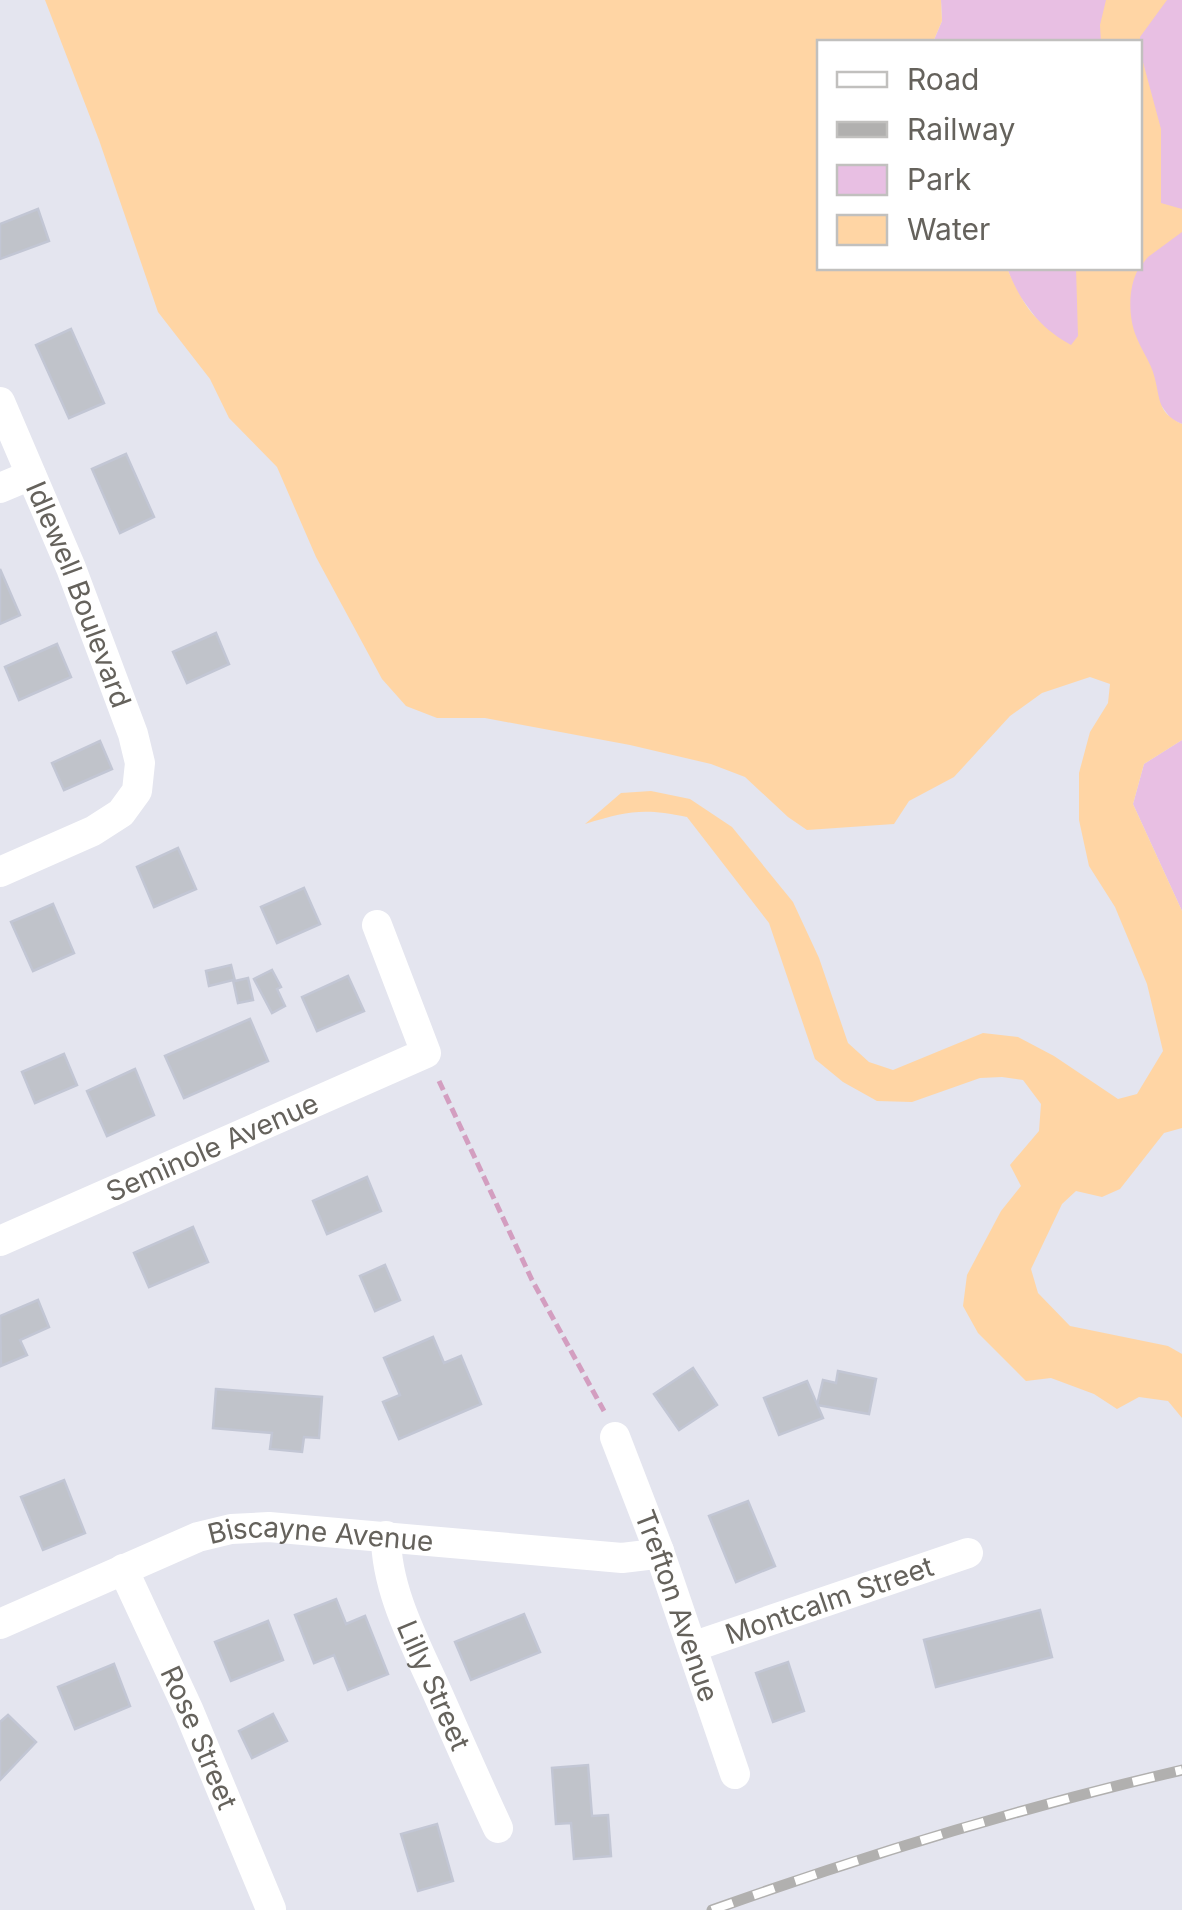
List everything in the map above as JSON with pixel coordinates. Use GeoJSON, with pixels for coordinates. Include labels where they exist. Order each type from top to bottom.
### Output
{"type":"FeatureCollection","features":[{"type":"Feature","properties":{"kind":"street","name":"Idlewell Boulevard"},"geometry":{"type":"LineString","coordinates":[[0,402],[67,558],[140,762],[130,803],[108,822],[0,872]]}},
{"type":"Feature","properties":{"kind":"street"},"geometry":{"type":"LineString","coordinates":[[0,488],[31,475]]}},
{"type":"Feature","properties":{"kind":"street"},"geometry":{"type":"LineString","coordinates":[[377,925],[426,1054]]}},
{"type":"Feature","properties":{"kind":"street","name":"Seminole Avenue"},"geometry":{"type":"LineString","coordinates":[[0,1241],[426,1054]]}},
{"type":"Feature","properties":{"kind":"street","name":"Trefton Avenue"},"geometry":{"type":"LineString","coordinates":[[614,1437],[659,1551],[735,1774]]}},
{"type":"Feature","properties":{"kind":"street","name":"Biscayne Avenue"},"geometry":{"type":"LineString","coordinates":[[0,1624],[182,1543],[231,1528],[270,1526],[622,1558],[659,1551]]}},
{"type":"Feature","properties":{"kind":"street","name":"Lilly Street"},"geometry":{"type":"LineString","coordinates":[[386,1536],[394,1590],[498,1828]]}},
{"type":"Feature","properties":{"kind":"street","name":"Montcalm Street"},"geometry":{"type":"LineString","coordinates":[[692,1647],[968,1554]]}},
{"type":"Feature","properties":{"kind":"street","name":"Rose Street"},"geometry":{"type":"LineString","coordinates":[[123,1570],[188,1709],[271,1909]]}},
{"type":"Feature","properties":{"kind":"path"},"geometry":{"type":"LineString","coordinates":[[426,1054],[532,1280],[594,1392],[614,1437]]}},
{"type":"Feature","properties":{"kind":"green space"},"geometry":{"type":"Polygon","coordinates":[[[941,0],[1182,0],[1182,424],[1171,419],[1158,401],[1045,330],[1016,291],[1008,270],[1142,270],[1142,40],[934,40],[942,21],[941,0]]]}},
{"type":"Feature","properties":{"kind":"green space"},"geometry":{"type":"Polygon","coordinates":[[[1182,740],[1182,911],[1133,804],[1144,764],[1182,740]]]}},
{"type":"Feature","properties":{"kind":"water"},"geometry":{"type":"Polygon","coordinates":[[[45,0],[941,0],[942,21],[934,40],[817,40],[817,270],[1008,270],[1032,312],[1071,345],[1078,336],[1076,270],[1138,270],[1131,292],[1133,328],[1153,372],[1163,409],[1182,424],[1182,740],[1144,764],[1133,804],[1182,911],[1182,1128],[1164,1133],[1120,1189],[1102,1197],[1076,1191],[1062,1204],[1031,1269],[1038,1293],[1070,1326],[1168,1346],[1182,1354],[1182,1418],[1168,1401],[1139,1397],[1117,1409],[1094,1394],[1051,1378],[1026,1381],[978,1333],[963,1306],[967,1275],[1001,1211],[1021,1186],[1010,1165],[1039,1131],[1041,1104],[1023,1080],[980,1078],[912,1102],[877,1101],[843,1082],[815,1059],[769,923],[687,817],[636,812],[585,824],[621,793],[651,791],[690,799],[732,827],[793,902],[819,958],[848,1043],[869,1062],[893,1070],[983,1033],[1018,1037],[1118,1099],[1137,1094],[1163,1051],[1147,984],[1115,907],[1089,866],[1079,820],[1079,773],[1090,732],[1108,703],[1110,684],[1090,677],[1042,693],[1010,716],[954,777],[909,801],[894,824],[807,830],[745,777],[711,764],[485,718],[437,718],[406,706],[382,679],[316,557],[277,467],[229,418],[210,379],[158,312],[99,140],[45,0]]]}},
{"type":"Feature","properties":{"kind":"water"},"geometry":{"type":"Polygon","coordinates":[[[1106,0],[1167,0],[1140,40],[1101,40],[1106,0]]]}},
{"type":"Feature","properties":{"kind":"water"},"geometry":{"type":"Polygon","coordinates":[[[1142,58],[1161,129],[1161,203],[1182,209],[1182,232],[1142,264],[1142,58]]]}},
{"type":"Feature","properties":{"kind":"building"},"geometry":{"type":"Polygon","coordinates":[[[38,209],[49,241],[0,259],[0,224],[38,209]]]}},
{"type":"Feature","properties":{"kind":"building"},"geometry":{"type":"Polygon","coordinates":[[[71,329],[104,403],[69,418],[36,345],[71,329]]]}},
{"type":"Feature","properties":{"kind":"building"},"geometry":{"type":"Polygon","coordinates":[[[126,454],[154,517],[120,533],[92,469],[126,454]]]}},
{"type":"Feature","properties":{"kind":"building"},"geometry":{"type":"Polygon","coordinates":[[[0,569],[20,615],[0,624],[0,569]]]}},
{"type":"Feature","properties":{"kind":"building"},"geometry":{"type":"Polygon","coordinates":[[[216,633],[229,664],[187,683],[173,652],[216,633]]]}},
{"type":"Feature","properties":{"kind":"building"},"geometry":{"type":"Polygon","coordinates":[[[57,644],[71,677],[19,700],[5,667],[57,644]]]}},
{"type":"Feature","properties":{"kind":"building"},"geometry":{"type":"Polygon","coordinates":[[[100,741],[112,769],[64,790],[52,763],[100,741]]]}},
{"type":"Feature","properties":{"kind":"building"},"geometry":{"type":"Polygon","coordinates":[[[178,848],[196,889],[154,907],[137,867],[178,848]]]}},
{"type":"Feature","properties":{"kind":"building"},"geometry":{"type":"Polygon","coordinates":[[[304,888],[320,924],[277,943],[261,907],[304,888]]]}},
{"type":"Feature","properties":{"kind":"building"},"geometry":{"type":"Polygon","coordinates":[[[53,904],[74,953],[33,971],[11,922],[53,904]]]}},
{"type":"Feature","properties":{"kind":"building"},"geometry":{"type":"Polygon","coordinates":[[[231,965],[235,981],[248,978],[253,1000],[238,1003],[233,980],[209,986],[206,971],[231,965]]]}},
{"type":"Feature","properties":{"kind":"building"},"geometry":{"type":"Polygon","coordinates":[[[272,970],[285,1006],[272,1013],[254,979],[272,970]]]}},
{"type":"Feature","properties":{"kind":"building"},"geometry":{"type":"Polygon","coordinates":[[[348,976],[364,1011],[317,1031],[302,997],[348,976]]]}},
{"type":"Feature","properties":{"kind":"building"},"geometry":{"type":"Polygon","coordinates":[[[250,1019],[268,1061],[184,1098],[165,1056],[250,1019]]]}},
{"type":"Feature","properties":{"kind":"building"},"geometry":{"type":"Polygon","coordinates":[[[64,1054],[77,1085],[35,1103],[22,1072],[64,1054]]]}},
{"type":"Feature","properties":{"kind":"building"},"geometry":{"type":"Polygon","coordinates":[[[135,1069],[154,1115],[107,1136],[87,1091],[135,1069]]]}},
{"type":"Feature","properties":{"kind":"building"},"geometry":{"type":"Polygon","coordinates":[[[367,1177],[381,1211],[327,1234],[313,1201],[367,1177]]]}},
{"type":"Feature","properties":{"kind":"building"},"geometry":{"type":"Polygon","coordinates":[[[193,1227],[208,1262],[149,1287],[134,1253],[193,1227]]]}},
{"type":"Feature","properties":{"kind":"building"},"geometry":{"type":"Polygon","coordinates":[[[385,1265],[400,1300],[375,1311],[360,1276],[385,1265]]]}},
{"type":"Feature","properties":{"kind":"building"},"geometry":{"type":"Polygon","coordinates":[[[38,1300],[49,1327],[20,1340],[27,1355],[1,1366],[0,1316],[38,1300]]]}},
{"type":"Feature","properties":{"kind":"building"},"geometry":{"type":"Polygon","coordinates":[[[433,1337],[444,1363],[461,1356],[481,1404],[399,1439],[383,1402],[400,1395],[384,1358],[433,1337]]]}},
{"type":"Feature","properties":{"kind":"building"},"geometry":{"type":"Polygon","coordinates":[[[693,1368],[717,1405],[679,1430],[654,1394],[693,1368]]]}},
{"type":"Feature","properties":{"kind":"building"},"geometry":{"type":"Polygon","coordinates":[[[838,1371],[876,1379],[869,1414],[817,1405],[823,1380],[836,1383],[838,1371]]]}},
{"type":"Feature","properties":{"kind":"building"},"geometry":{"type":"Polygon","coordinates":[[[807,1381],[823,1418],[779,1435],[764,1398],[807,1381]]]}},
{"type":"Feature","properties":{"kind":"building"},"geometry":{"type":"Polygon","coordinates":[[[216,1389],[322,1397],[319,1438],[304,1437],[302,1452],[270,1449],[272,1433],[213,1428],[216,1389]]]}},
{"type":"Feature","properties":{"kind":"building"},"geometry":{"type":"Polygon","coordinates":[[[64,1480],[85,1533],[43,1550],[21,1497],[64,1480]]]}},
{"type":"Feature","properties":{"kind":"building"},"geometry":{"type":"Polygon","coordinates":[[[748,1501],[775,1566],[736,1582],[709,1516],[748,1501]]]}},
{"type":"Feature","properties":{"kind":"building"},"geometry":{"type":"Polygon","coordinates":[[[336,1599],[346,1624],[365,1616],[388,1674],[348,1690],[334,1655],[314,1663],[295,1615],[336,1599]]]}},
{"type":"Feature","properties":{"kind":"building"},"geometry":{"type":"Polygon","coordinates":[[[1040,1610],[1052,1657],[936,1687],[924,1640],[1040,1610]]]}},
{"type":"Feature","properties":{"kind":"building"},"geometry":{"type":"Polygon","coordinates":[[[524,1614],[540,1652],[471,1680],[455,1642],[524,1614]]]}},
{"type":"Feature","properties":{"kind":"building"},"geometry":{"type":"Polygon","coordinates":[[[268,1621],[283,1660],[231,1681],[215,1642],[268,1621]]]}},
{"type":"Feature","properties":{"kind":"building"},"geometry":{"type":"Polygon","coordinates":[[[788,1662],[804,1711],[773,1722],[756,1673],[788,1662]]]}},
{"type":"Feature","properties":{"kind":"building"},"geometry":{"type":"Polygon","coordinates":[[[114,1664],[130,1706],[75,1729],[58,1687],[114,1664]]]}},
{"type":"Feature","properties":{"kind":"building"},"geometry":{"type":"Polygon","coordinates":[[[273,1714],[287,1741],[252,1758],[239,1731],[273,1714]]]}},
{"type":"Feature","properties":{"kind":"building"},"geometry":{"type":"Polygon","coordinates":[[[8,1715],[36,1742],[0,1780],[0,1722],[8,1715]]]}},
{"type":"Feature","properties":{"kind":"building"},"geometry":{"type":"Polygon","coordinates":[[[588,1765],[592,1816],[608,1815],[611,1856],[574,1859],[571,1823],[556,1824],[552,1768],[588,1765]]]}},
{"type":"Feature","properties":{"kind":"building"},"geometry":{"type":"Polygon","coordinates":[[[437,1824],[453,1881],[418,1891],[401,1834],[437,1824]]]}},
{"type":"Feature","properties":{"kind":"railway"},"geometry":{"type":"LineString","coordinates":[[712,1910],[945,1833],[1182,1770]]}}]}
